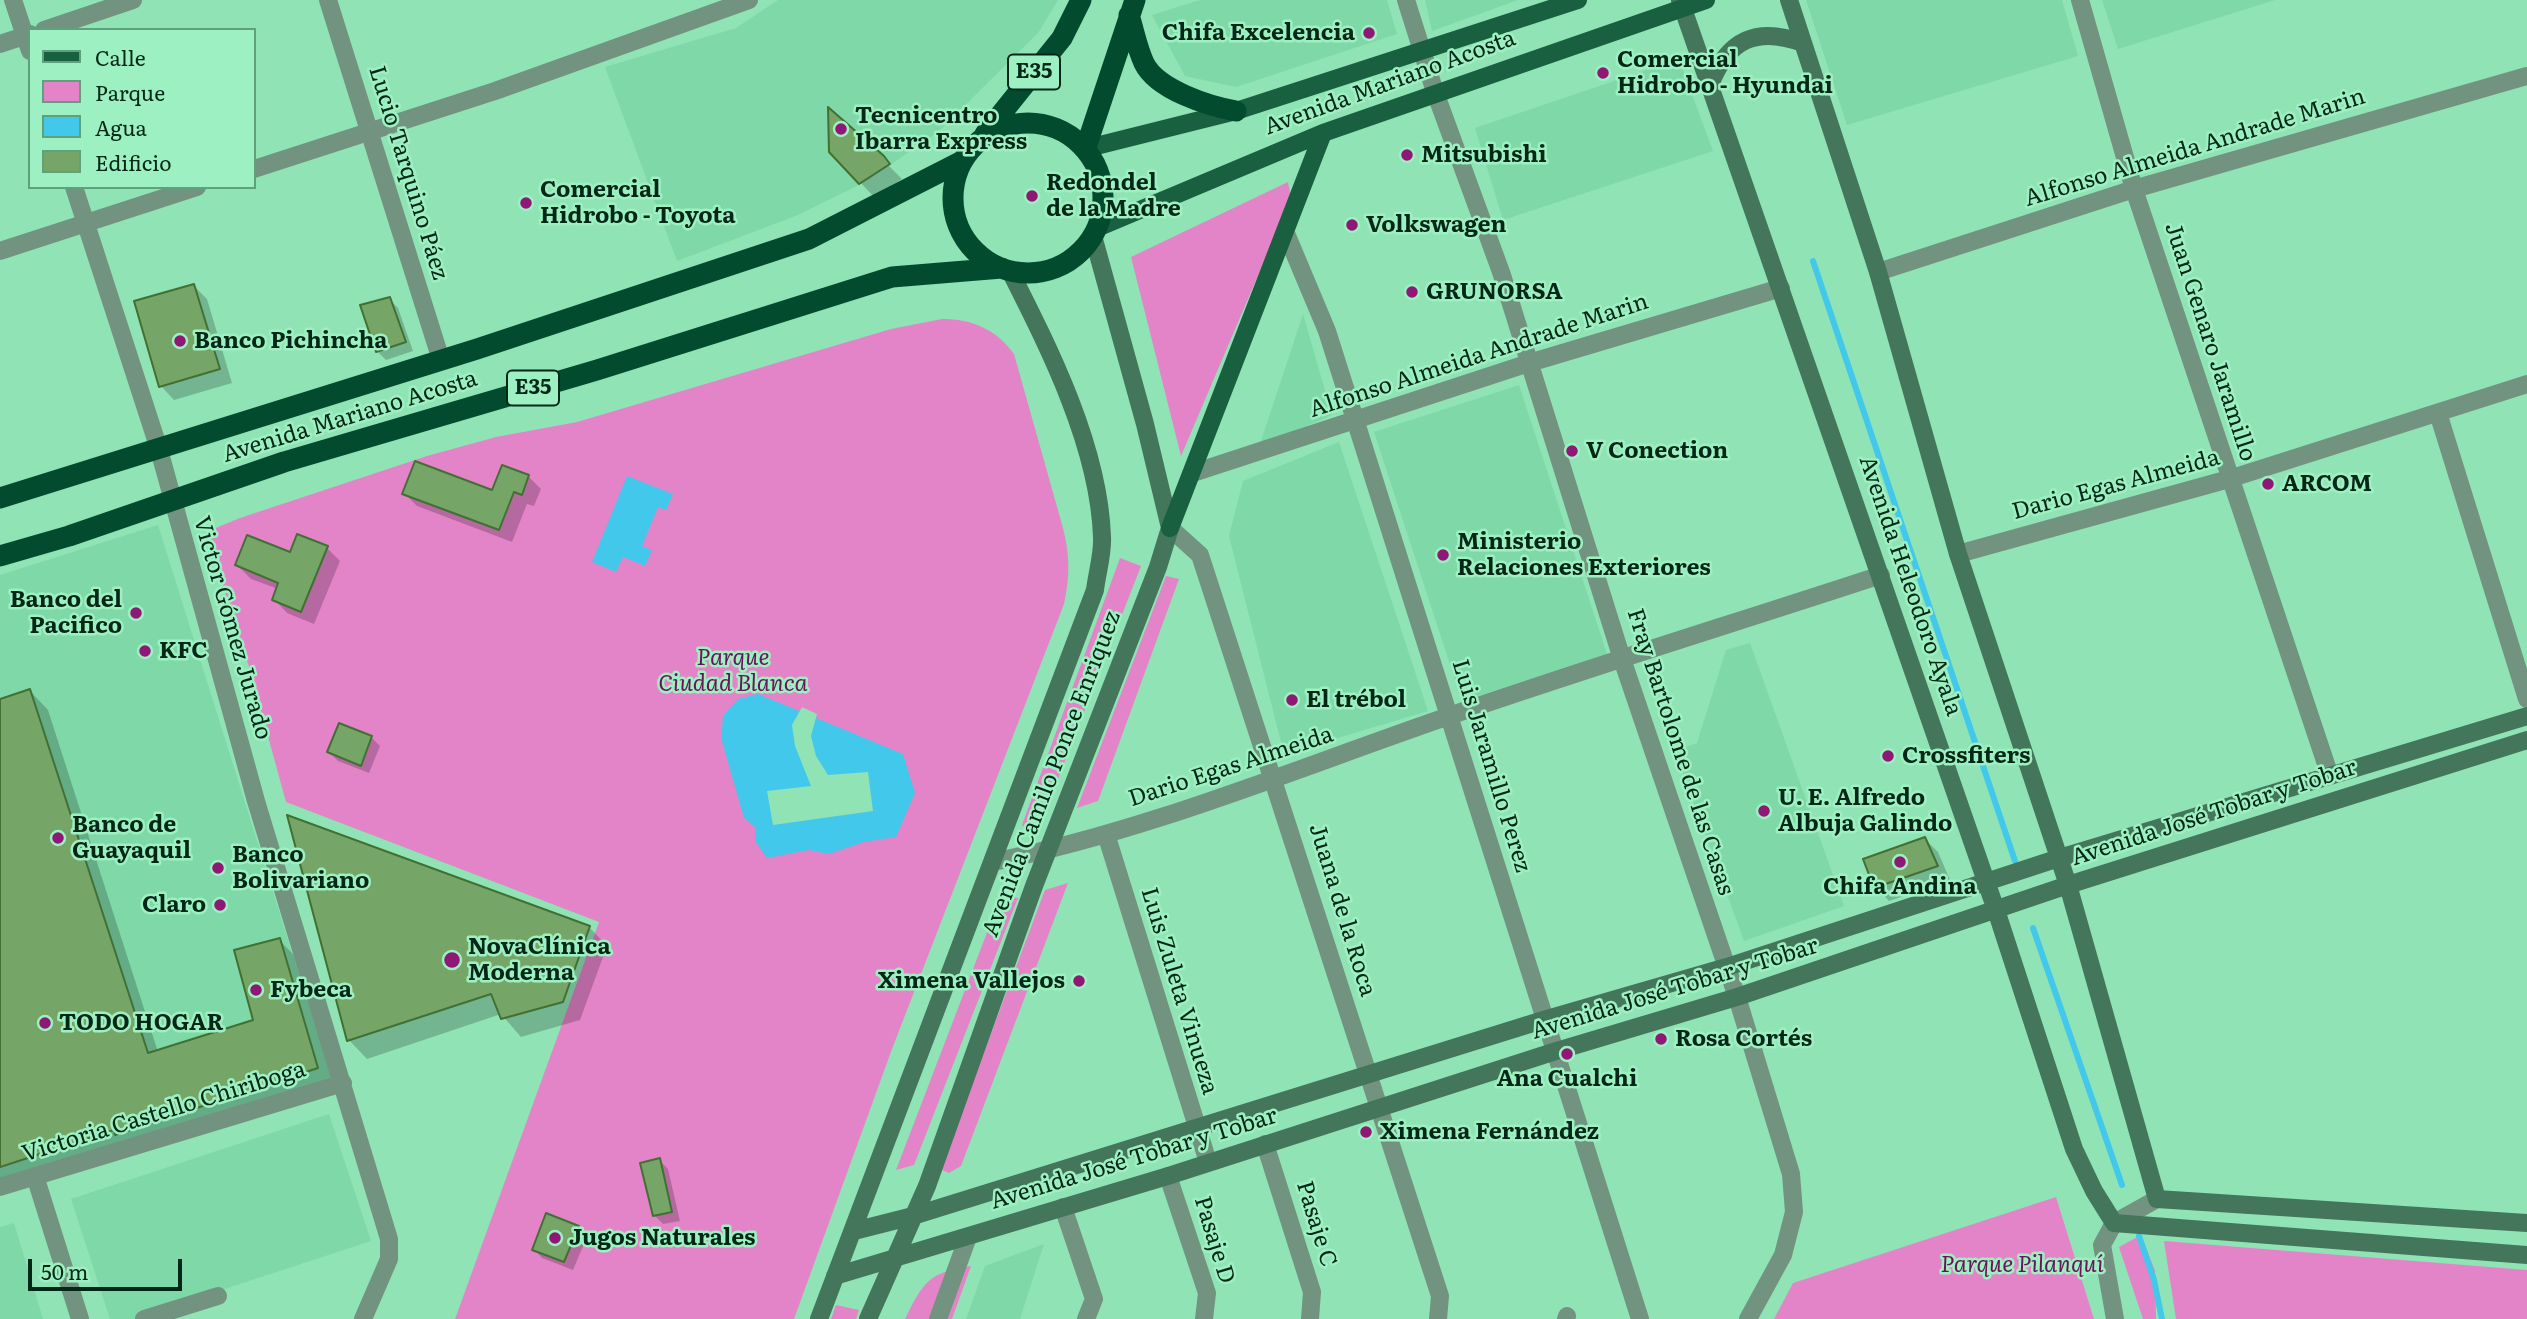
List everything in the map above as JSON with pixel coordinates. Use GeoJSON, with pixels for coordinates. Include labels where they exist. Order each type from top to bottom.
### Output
{"type":"FeatureCollection","features":[{"type":"Feature","properties":{"kind":"highway","name":"E35"},"geometry":{"type":"LineString","coordinates":[[1081,0],[1062,38],[962,161],[953,192],[957,224],[968,243],[983,258],[1006,270],[1041,271],[1057,267],[1083,249],[1095,232]]}},
{"type":"Feature","properties":{"kind":"highway"},"geometry":{"type":"LineString","coordinates":[[1132,7],[1145,66],[1177,93],[1208,106],[1236,111]]}},
{"type":"Feature","properties":{"kind":"highway"},"geometry":{"type":"LineString","coordinates":[[1095,232],[1102,210],[1103,191],[1087,147],[1132,7]]}},
{"type":"Feature","properties":{"kind":"highway","name":"E35"},"geometry":{"type":"LineString","coordinates":[[981,139],[998,129],[1018,123],[1039,124],[1059,130],[1087,147]]}},
{"type":"Feature","properties":{"kind":"highway","name":"Avenida Mariano Acosta"},"geometry":{"type":"LineString","coordinates":[[0,498],[158,446],[441,360],[809,239],[962,161]]}},
{"type":"Feature","properties":{"kind":"highway","name":"Avenida Mariano Acosta"},"geometry":{"type":"LineString","coordinates":[[0,556],[284,462],[597,370],[892,277],[1006,270]]}},
{"type":"Feature","properties":{"kind":"main road","name":"Avenida Mariano Acosta"},"geometry":{"type":"LineString","coordinates":[[1087,147],[1236,111],[1578,0]]}},
{"type":"Feature","properties":{"kind":"main road","name":"Avenida Mariano Acosta"},"geometry":{"type":"LineString","coordinates":[[1095,232],[1323,133],[1681,4],[1706,0]]}},
{"type":"Feature","properties":{"kind":"main road"},"geometry":{"type":"LineString","coordinates":[[1789,0],[1878,272],[1958,554],[2059,858],[2157,1199],[2527,1223]]}},
{"type":"Feature","properties":{"kind":"main road","name":"Avenida Heleodoro Ayala"},"geometry":{"type":"LineString","coordinates":[[1681,4],[1782,288],[1996,910],[2074,1149],[2094,1191],[2114,1223]]}},
{"type":"Feature","properties":{"kind":"main road"},"geometry":{"type":"LineString","coordinates":[[1710,85],[1719,63],[1735,46],[1757,36],[1781,35],[1803,43]]}},
{"type":"Feature","properties":{"kind":"main road"},"geometry":{"type":"LineString","coordinates":[[1170,528],[1323,133]]}},
{"type":"Feature","properties":{"kind":"main road"},"geometry":{"type":"LineString","coordinates":[[1095,232],[1170,528]]}},
{"type":"Feature","properties":{"kind":"main road","name":"Avenida Camilo Ponce Enriquez"},"geometry":{"type":"LineString","coordinates":[[819,1319],[1095,590],[1102,539],[1096,488],[1074,414],[1040,329],[1006,270]]}},
{"type":"Feature","properties":{"kind":"main road","name":"Avenida Camilo Ponce Enriquez"},"geometry":{"type":"LineString","coordinates":[[868,1319],[927,1186],[1170,528]]}},
{"type":"Feature","properties":{"kind":"main road","name":"Avenida José Tobar y Tobar"},"geometry":{"type":"LineString","coordinates":[[854,1231],[913,1216],[1543,1020],[1727,967],[2059,858],[2527,716]]}},
{"type":"Feature","properties":{"kind":"main road","name":"Avenida José Tobar y Tobar"},"geometry":{"type":"LineString","coordinates":[[835,1276],[1380,1110],[1553,1052],[1737,998],[2067,885],[2527,740]]}},
{"type":"Feature","properties":{"kind":"main road"},"geometry":{"type":"LineString","coordinates":[[2467,1220],[2468,1250]]}},
{"type":"Feature","properties":{"kind":"main road"},"geometry":{"type":"LineString","coordinates":[[2114,1223],[2527,1255]]}},
{"type":"Feature","properties":{"kind":"street"},"geometry":{"type":"LineString","coordinates":[[0,44],[28,41],[13,0]]}},
{"type":"Feature","properties":{"kind":"street"},"geometry":{"type":"LineString","coordinates":[[50,28],[133,0]]}},
{"type":"Feature","properties":{"kind":"street","name":"Lucio Tarquino Páez"},"geometry":{"type":"LineString","coordinates":[[328,0],[441,360]]}},
{"type":"Feature","properties":{"kind":"street"},"geometry":{"type":"LineString","coordinates":[[256,168],[495,91],[749,0]]}},
{"type":"Feature","properties":{"kind":"street","name":"Fray Bartolome de las Casas"},"geometry":{"type":"LineString","coordinates":[[1406,0],[1435,92],[1501,272],[1622,659],[1727,967],[1791,1174],[1794,1212],[1783,1255],[1748,1319]]}},
{"type":"Feature","properties":{"kind":"street","name":"Juan Genaro Jaramillo"},"geometry":{"type":"LineString","coordinates":[[2080,0],[2134,189],[2330,776]]}},
{"type":"Feature","properties":{"kind":"street","name":"Alfonso Almeida Andrade Marin"},"geometry":{"type":"LineString","coordinates":[[1878,272],[2134,189],[2527,76]]}},
{"type":"Feature","properties":{"kind":"street","name":"Victor Gómez Jurado"},"geometry":{"type":"LineString","coordinates":[[75,189],[158,446],[171,501],[256,801],[343,1083],[390,1250],[363,1319]]}},
{"type":"Feature","properties":{"kind":"street"},"geometry":{"type":"LineString","coordinates":[[0,251],[191,189]]}},
{"type":"Feature","properties":{"kind":"street","name":"Luis Jaramillo Perez"},"geometry":{"type":"LineString","coordinates":[[1285,231],[1328,331],[1553,1052],[1640,1319]]}},
{"type":"Feature","properties":{"kind":"street","name":"Alfonso Almeida Andrade Marin"},"geometry":{"type":"LineString","coordinates":[[1193,474],[1530,363],[1782,288]]}},
{"type":"Feature","properties":{"kind":"street","name":"Dario Egas Almeida"},"geometry":{"type":"LineString","coordinates":[[1958,554],[2229,479],[2527,384]]}},
{"type":"Feature","properties":{"kind":"street"},"geometry":{"type":"LineString","coordinates":[[2438,413],[2527,699]]}},
{"type":"Feature","properties":{"kind":"street","name":"Juana de la Roca"},"geometry":{"type":"LineString","coordinates":[[1170,528],[1200,555],[1276,781],[1367,1074],[1440,1296],[1438,1319]]}},
{"type":"Feature","properties":{"kind":"street","name":"Dario Egas Almeida"},"geometry":{"type":"LineString","coordinates":[[993,862],[1049,851],[1276,781],[1450,716],[1881,575]]}},
{"type":"Feature","properties":{"kind":"street","name":"Luis Zuleta Vinueza"},"geometry":{"type":"LineString","coordinates":[[1106,834],[1208,1162]]}},
{"type":"Feature","properties":{"kind":"street","name":"Victoria Castello Chiriboga"},"geometry":{"type":"LineString","coordinates":[[0,1187],[343,1083]]}},
{"type":"Feature","properties":{"kind":"street","name":"Pasaje C"},"geometry":{"type":"LineString","coordinates":[[1265,1144],[1312,1293],[1310,1319]]}},
{"type":"Feature","properties":{"kind":"street"},"geometry":{"type":"LineString","coordinates":[[35,1176],[80,1319]]}},
{"type":"Feature","properties":{"kind":"street","name":"Pasaje D"},"geometry":{"type":"LineString","coordinates":[[1168,1176],[1207,1293],[1204,1319]]}},
{"type":"Feature","properties":{"kind":"street"},"geometry":{"type":"LineString","coordinates":[[2115,1319],[2102,1245],[2114,1223],[2157,1199]]}},
{"type":"Feature","properties":{"kind":"street"},"geometry":{"type":"LineString","coordinates":[[1063,1207],[1094,1299],[1086,1319]]}},
{"type":"Feature","properties":{"kind":"street"},"geometry":{"type":"LineString","coordinates":[[938,1319],[968,1237]]}},
{"type":"Feature","properties":{"kind":"street"},"geometry":{"type":"LineString","coordinates":[[144,1319],[218,1296]]}},
{"type":"Feature","properties":{"kind":"shaded area"},"geometry":{"type":"Polygon","coordinates":[[[778,0],[1058,0],[1038,33],[938,132],[867,181],[798,215],[677,261],[605,67],[736,28],[778,0]]]}},
{"type":"Feature","properties":{"kind":"shaded area"},"geometry":{"type":"Polygon","coordinates":[[[1200,0],[1387,0],[1397,34],[1236,87],[1185,76],[1152,15],[1200,0]]]}},
{"type":"Feature","properties":{"kind":"shaded area"},"geometry":{"type":"Polygon","coordinates":[[[1425,0],[1518,0],[1432,31],[1425,0]]]}},
{"type":"Feature","properties":{"kind":"shaded area"},"geometry":{"type":"Polygon","coordinates":[[[1806,0],[2062,0],[2078,56],[1847,125],[1806,0]]]}},
{"type":"Feature","properties":{"kind":"shaded area"},"geometry":{"type":"Polygon","coordinates":[[[2102,0],[2275,0],[2118,49],[2102,0]]]}},
{"type":"Feature","properties":{"kind":"shaded area"},"geometry":{"type":"Polygon","coordinates":[[[1679,59],[1713,151],[1503,220],[1475,128],[1679,59]]]}},
{"type":"Feature","properties":{"kind":"shaded area"},"geometry":{"type":"Polygon","coordinates":[[[1303,314],[1332,415],[1259,447],[1303,314]]]}},
{"type":"Feature","properties":{"kind":"shaded area"},"geometry":{"type":"Polygon","coordinates":[[[1519,385],[1607,654],[1462,701],[1374,432],[1519,385]]]}},
{"type":"Feature","properties":{"kind":"shaded area"},"geometry":{"type":"Polygon","coordinates":[[[1339,442],[1428,711],[1284,754],[1229,536],[1243,481],[1339,442]]]}},
{"type":"Feature","properties":{"kind":"shaded area"},"geometry":{"type":"Polygon","coordinates":[[[158,525],[331,1077],[0,1180],[0,575],[158,525]]]}},
{"type":"Feature","properties":{"kind":"shaded area"},"geometry":{"type":"Polygon","coordinates":[[[1750,643],[1844,906],[1744,941],[1675,751],[1697,743],[1726,650],[1750,643]]]}},
{"type":"Feature","properties":{"kind":"shaded area"},"geometry":{"type":"Polygon","coordinates":[[[329,1114],[371,1241],[133,1319],[110,1319],[71,1199],[329,1114]]]}},
{"type":"Feature","properties":{"kind":"shaded area"},"geometry":{"type":"Polygon","coordinates":[[[14,1223],[43,1319],[0,1319],[0,1227],[14,1223]]]}},
{"type":"Feature","properties":{"kind":"shaded area"},"geometry":{"type":"Polygon","coordinates":[[[1044,1244],[1020,1319],[966,1319],[985,1266],[1044,1244]]]}},
{"type":"Feature","properties":{"kind":"green space"},"geometry":{"type":"Polygon","coordinates":[[[1288,182],[1291,198],[1181,456],[1131,257],[1288,182]]]}},
{"type":"Feature","properties":{"kind":"green space","name":"Parque Ciudad Blanca"},"geometry":{"type":"Polygon","coordinates":[[[942,319],[973,323],[982,327],[999,338],[1014,354],[1065,538],[1068,557],[1066,594],[892,1049],[794,1319],[455,1319],[599,922],[286,802],[249,667],[206,532],[240,518],[427,456],[496,437],[577,422],[891,329],[942,319]]]}},
{"type":"Feature","properties":{"kind":"green space"},"geometry":{"type":"Polygon","coordinates":[[[1120,558],[1141,566],[1038,830],[1028,832],[1022,825],[1120,558]]]}},
{"type":"Feature","properties":{"kind":"green space"},"geometry":{"type":"Polygon","coordinates":[[[1166,576],[1179,579],[1098,801],[1077,808],[1166,576]]]}},
{"type":"Feature","properties":{"kind":"green space"},"geometry":{"type":"Polygon","coordinates":[[[1068,883],[961,1166],[949,1173],[940,1169],[1045,890],[1068,883]]]}},
{"type":"Feature","properties":{"kind":"green space"},"geometry":{"type":"Polygon","coordinates":[[[1001,896],[1018,898],[914,1165],[896,1170],[1001,896]]]}},
{"type":"Feature","properties":{"kind":"green space","name":"Parque Pilanquí"},"geometry":{"type":"Polygon","coordinates":[[[2056,1197],[2094,1319],[1774,1319],[1793,1283],[2056,1197]]]}},
{"type":"Feature","properties":{"kind":"green space"},"geometry":{"type":"Polygon","coordinates":[[[2141,1235],[2155,1271],[2156,1319],[2143,1319],[2119,1247],[2141,1235]]]}},
{"type":"Feature","properties":{"kind":"green space"},"geometry":{"type":"Polygon","coordinates":[[[2164,1241],[2527,1270],[2527,1319],[2176,1319],[2164,1241]]]}},
{"type":"Feature","properties":{"kind":"green space"},"geometry":{"type":"Polygon","coordinates":[[[971,1266],[952,1319],[905,1319],[917,1296],[929,1281],[945,1272],[971,1266]]]}},
{"type":"Feature","properties":{"kind":"green space"},"geometry":{"type":"Polygon","coordinates":[[[836,1305],[859,1310],[856,1319],[831,1319],[836,1305]]]}},
{"type":"Feature","properties":{"kind":"water"},"geometry":{"type":"Polygon","coordinates":[[[627,476],[673,494],[666,510],[658,507],[642,546],[652,550],[645,566],[623,557],[616,572],[592,562],[627,476]]]}},
{"type":"Feature","properties":{"kind":"water"},"geometry":{"type":"Polygon","coordinates":[[[758,694],[903,754],[915,793],[896,837],[864,842],[829,854],[809,850],[767,858],[755,841],[755,827],[744,818],[721,738],[723,716],[738,699],[758,694]]]}},
{"type":"Feature","properties":{"kind":"pier"},"geometry":{"type":"Polygon","coordinates":[[[802,707],[817,714],[811,736],[816,756],[828,775],[868,772],[873,811],[773,825],[767,791],[811,786],[795,746],[792,725],[802,707]]]}},
{"type":"Feature","properties":{"kind":"building","name":"Tecnicentro Ibarra Express"},"geometry":{"type":"Polygon","coordinates":[[[828,107],[890,164],[859,184],[829,152],[828,107]]]}},
{"type":"Feature","properties":{"kind":"building"},"geometry":{"type":"Polygon","coordinates":[[[194,284],[220,369],[159,387],[134,301],[194,284]]]}},
{"type":"Feature","properties":{"kind":"building"},"geometry":{"type":"Polygon","coordinates":[[[390,297],[406,342],[376,352],[360,305],[390,297]]]}},
{"type":"Feature","properties":{"kind":"building"},"geometry":{"type":"Polygon","coordinates":[[[415,461],[492,490],[502,465],[529,475],[522,495],[514,492],[499,530],[402,494],[415,461]]]}},
{"type":"Feature","properties":{"kind":"building"},"geometry":{"type":"Polygon","coordinates":[[[297,534],[328,546],[301,612],[272,600],[278,583],[235,565],[247,535],[290,552],[297,534]]]}},
{"type":"Feature","properties":{"kind":"building"},"geometry":{"type":"Polygon","coordinates":[[[30,689],[148,1053],[253,1020],[234,950],[280,938],[318,1068],[115,1135],[114,1130],[0,1167],[0,699],[30,689]]]}},
{"type":"Feature","properties":{"kind":"building"},"geometry":{"type":"Polygon","coordinates":[[[339,723],[372,736],[361,766],[327,752],[339,723]]]}},
{"type":"Feature","properties":{"kind":"building","name":"NovaClínica Moderna"},"geometry":{"type":"Polygon","coordinates":[[[287,815],[590,926],[563,1002],[501,1019],[491,994],[347,1041],[287,815]]]}},
{"type":"Feature","properties":{"kind":"building","name":"Chifa Andina"},"geometry":{"type":"Polygon","coordinates":[[[1925,837],[1938,866],[1874,888],[1863,859],[1925,837]]]}},
{"type":"Feature","properties":{"kind":"building"},"geometry":{"type":"Polygon","coordinates":[[[660,1158],[672,1212],[653,1216],[640,1163],[660,1158]]]}},
{"type":"Feature","properties":{"kind":"building","name":"Jugos Naturales"},"geometry":{"type":"Polygon","coordinates":[[[546,1213],[579,1226],[564,1262],[532,1250],[546,1213]]]}},
{"type":"Feature","properties":{"kind":"waterway"},"geometry":{"type":"LineString","coordinates":[[1813,261],[2015,861]]}},
{"type":"Feature","properties":{"kind":"waterway"},"geometry":{"type":"LineString","coordinates":[[2033,928],[2122,1185]]}},
{"type":"Feature","properties":{"kind":"waterway"},"geometry":{"type":"LineString","coordinates":[[2139,1236],[2154,1280],[2162,1319]]}},
{"type":"Feature","properties":{"kind":"place","name":"Chifa Excelencia"},"geometry":{"type":"Point","coordinates":[1369,33]}},
{"type":"Feature","properties":{"kind":"place","name":"Comercial Hidrobo - Hyundai"},"geometry":{"type":"Point","coordinates":[1603,73]}},
{"type":"Feature","properties":{"kind":"place","name":"Tecnicentro Ibarra Express"},"geometry":{"type":"Point","coordinates":[841,129]}},
{"type":"Feature","properties":{"kind":"place","name":"Mitsubishi"},"geometry":{"type":"Point","coordinates":[1407,155]}},
{"type":"Feature","properties":{"kind":"place","name":"Redondel de la Madre"},"geometry":{"type":"Point","coordinates":[1032,196]}},
{"type":"Feature","properties":{"kind":"place","name":"Comercial Hidrobo - Toyota"},"geometry":{"type":"Point","coordinates":[526,203]}},
{"type":"Feature","properties":{"kind":"place","name":"Volkswagen"},"geometry":{"type":"Point","coordinates":[1352,225]}},
{"type":"Feature","properties":{"kind":"place","name":"GRUNORSA"},"geometry":{"type":"Point","coordinates":[1412,292]}},
{"type":"Feature","properties":{"kind":"place","name":"Banco Pichincha"},"geometry":{"type":"Point","coordinates":[180,341]}},
{"type":"Feature","properties":{"kind":"place","name":"V Conection"},"geometry":{"type":"Point","coordinates":[1572,451]}},
{"type":"Feature","properties":{"kind":"place","name":"ARCOM"},"geometry":{"type":"Point","coordinates":[2268,484]}},
{"type":"Feature","properties":{"kind":"place","name":"Ministerio Relaciones Exteriores"},"geometry":{"type":"Point","coordinates":[1443,555]}},
{"type":"Feature","properties":{"kind":"place","name":"Banco del Pacifico"},"geometry":{"type":"Point","coordinates":[136,613]}},
{"type":"Feature","properties":{"kind":"place","name":"KFC"},"geometry":{"type":"Point","coordinates":[145,651]}},
{"type":"Feature","properties":{"kind":"place","name":"El trébol"},"geometry":{"type":"Point","coordinates":[1292,700]}},
{"type":"Feature","properties":{"kind":"place","name":"Crossfiters"},"geometry":{"type":"Point","coordinates":[1888,756]}},
{"type":"Feature","properties":{"kind":"place","name":"U. E. Alfredo Albuja Galindo"},"geometry":{"type":"Point","coordinates":[1764,811]}},
{"type":"Feature","properties":{"kind":"place","name":"Banco de Guayaquil"},"geometry":{"type":"Point","coordinates":[58,838]}},
{"type":"Feature","properties":{"kind":"place","name":"Chifa Andina"},"geometry":{"type":"Point","coordinates":[1900,862]}},
{"type":"Feature","properties":{"kind":"place","name":"Banco Bolivariano"},"geometry":{"type":"Point","coordinates":[218,868]}},
{"type":"Feature","properties":{"kind":"place","name":"Claro"},"geometry":{"type":"Point","coordinates":[220,905]}},
{"type":"Feature","properties":{"kind":"place","name":"NovaClínica Moderna"},"geometry":{"type":"Point","coordinates":[452,960]}},
{"type":"Feature","properties":{"kind":"place","name":"Ximena Vallejos"},"geometry":{"type":"Point","coordinates":[1079,981]}},
{"type":"Feature","properties":{"kind":"place","name":"Fybeca"},"geometry":{"type":"Point","coordinates":[256,990]}},
{"type":"Feature","properties":{"kind":"place","name":"TODO HOGAR"},"geometry":{"type":"Point","coordinates":[45,1023]}},
{"type":"Feature","properties":{"kind":"place","name":"Rosa Cortés"},"geometry":{"type":"Point","coordinates":[1661,1039]}},
{"type":"Feature","properties":{"kind":"place","name":"Ana Cualchi"},"geometry":{"type":"Point","coordinates":[1567,1054]}},
{"type":"Feature","properties":{"kind":"place","name":"Ximena Fernández"},"geometry":{"type":"Point","coordinates":[1366,1132]}},
{"type":"Feature","properties":{"kind":"place","name":"Jugos Naturales"},"geometry":{"type":"Point","coordinates":[555,1238]}}]}
